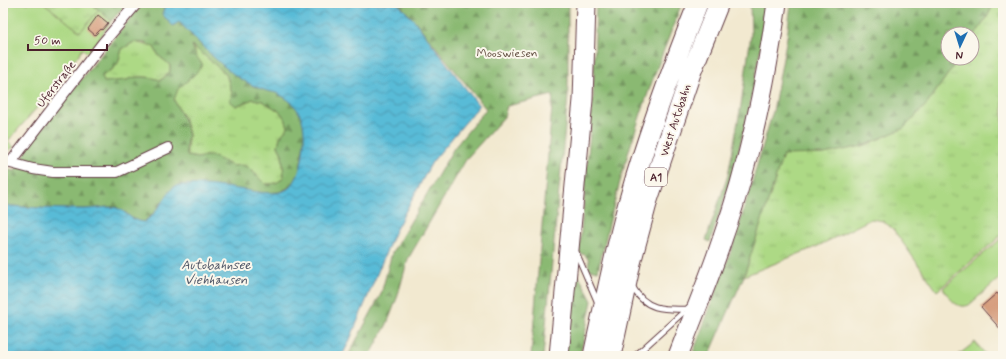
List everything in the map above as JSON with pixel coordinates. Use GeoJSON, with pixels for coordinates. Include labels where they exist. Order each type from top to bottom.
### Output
{"type":"FeatureCollection","features":[{"type":"Feature","properties":{"kind":"highway"},"geometry":{"type":"LineString","coordinates":[[559,356],[583,100],[586,3]]}},
{"type":"Feature","properties":{"kind":"highway","name":"West Autobahn"},"geometry":{"type":"LineString","coordinates":[[594,356],[607,286],[628,203],[649,134],[698,3]]}},
{"type":"Feature","properties":{"kind":"highway","name":"West Autobahn"},"geometry":{"type":"LineString","coordinates":[[611,356],[629,274],[648,200],[691,73],[719,3]]}},
{"type":"Feature","properties":{"kind":"highway"},"geometry":{"type":"LineString","coordinates":[[678,356],[694,302],[724,236],[743,172],[759,110],[777,3]]}},
{"type":"Feature","properties":{"kind":"street","name":"Uferstraße"},"geometry":{"type":"LineString","coordinates":[[138,3],[102,44],[7,162],[53,172],[117,172],[168,148]]}},
{"type":"Feature","properties":{"kind":"lane"},"geometry":{"type":"LineString","coordinates":[[570,238],[602,313]]}},
{"type":"Feature","properties":{"kind":"lane"},"geometry":{"type":"LineString","coordinates":[[629,274],[630,283],[638,296],[649,305],[668,310],[694,302]]}},
{"type":"Feature","properties":{"kind":"lane"},"geometry":{"type":"LineString","coordinates":[[636,356],[694,302]]}},
{"type":"Feature","properties":{"kind":"green space"},"geometry":{"type":"Polygon","coordinates":[[[3,3],[44,3],[80,32],[99,10],[111,21],[89,55],[83,49],[47,96],[8,141],[14,147],[3,154],[3,3]]]}},
{"type":"Feature","properties":{"kind":"green space"},"geometry":{"type":"Polygon","coordinates":[[[44,3],[91,3],[99,10],[80,32],[44,3]]]}},
{"type":"Feature","properties":{"kind":"green space"},"geometry":{"type":"Polygon","coordinates":[[[91,3],[128,3],[111,21],[91,3]]]}},
{"type":"Feature","properties":{"kind":"green space"},"geometry":{"type":"Polygon","coordinates":[[[144,3],[166,3],[162,14],[173,26],[179,22],[203,47],[239,77],[253,86],[277,93],[288,99],[298,109],[303,122],[305,135],[300,170],[293,185],[280,192],[264,193],[221,187],[162,201],[157,210],[144,222],[138,221],[121,210],[112,207],[64,209],[3,205],[3,169],[15,171],[33,140],[144,3]],[[134,42],[122,49],[118,63],[114,68],[102,76],[104,82],[127,80],[130,78],[139,77],[148,77],[160,80],[170,71],[170,65],[159,56],[154,47],[145,43],[134,42]],[[192,45],[196,56],[203,65],[178,89],[174,100],[185,122],[188,136],[186,146],[187,156],[198,158],[212,156],[233,166],[242,165],[248,167],[265,184],[273,184],[278,182],[284,176],[282,154],[278,146],[280,137],[288,127],[285,118],[279,111],[263,101],[253,99],[236,106],[230,101],[232,93],[226,74],[192,45]]]}},
{"type":"Feature","properties":{"kind":"green space","name":"Mooswiesen"},"geometry":{"type":"Polygon","coordinates":[[[398,3],[568,3],[568,96],[543,356],[531,356],[553,95],[507,106],[504,117],[467,158],[408,259],[397,298],[387,324],[370,356],[348,356],[381,294],[392,253],[454,148],[486,109],[414,20],[398,3]]]}},
{"type":"Feature","properties":{"kind":"green space"},"geometry":{"type":"Polygon","coordinates":[[[596,3],[682,3],[652,82],[630,147],[615,200],[598,271],[588,269],[589,260],[585,255],[579,253],[593,100],[596,3]]]}},
{"type":"Feature","properties":{"kind":"green space"},"geometry":{"type":"Polygon","coordinates":[[[750,3],[767,3],[761,46],[753,90],[738,154],[710,242],[706,240],[728,175],[741,105],[751,35],[750,3]]]}},
{"type":"Feature","properties":{"kind":"green space"},"geometry":{"type":"Polygon","coordinates":[[[791,3],[994,3],[980,28],[980,26],[940,26],[940,66],[953,66],[927,104],[904,128],[863,146],[824,154],[783,155],[744,276],[709,356],[692,356],[735,240],[773,111],[787,37],[791,3]]]}},
{"type":"Feature","properties":{"kind":"green space"},"geometry":{"type":"Polygon","coordinates":[[[994,3],[1003,3],[1003,234],[937,291],[893,229],[883,221],[871,219],[818,246],[744,276],[783,154],[824,154],[927,104],[953,66],[980,66],[980,28],[994,3]]]}},
{"type":"Feature","properties":{"kind":"green space"},"geometry":{"type":"Polygon","coordinates":[[[134,42],[154,47],[159,56],[170,65],[170,71],[160,80],[148,77],[139,77],[130,78],[127,80],[104,82],[102,76],[114,68],[118,63],[122,49],[134,42]]]}},
{"type":"Feature","properties":{"kind":"green space"},"geometry":{"type":"Polygon","coordinates":[[[192,44],[226,74],[236,106],[253,99],[263,101],[279,111],[285,118],[288,127],[280,137],[278,146],[282,154],[284,176],[278,182],[273,184],[265,184],[251,170],[244,166],[233,166],[205,156],[198,158],[187,156],[187,127],[174,100],[177,89],[184,82],[196,56],[192,44]]]}},
{"type":"Feature","properties":{"kind":"green space"},"geometry":{"type":"Polygon","coordinates":[[[1003,237],[1003,275],[969,305],[960,306],[954,302],[943,288],[1003,237]]]}},
{"type":"Feature","properties":{"kind":"green space"},"geometry":{"type":"Polygon","coordinates":[[[579,276],[592,301],[580,356],[565,356],[572,282],[579,276]]]}},
{"type":"Feature","properties":{"kind":"green space"},"geometry":{"type":"Polygon","coordinates":[[[975,342],[987,356],[957,356],[975,342]]]}},
{"type":"Feature","properties":{"kind":"water","name":"Autobahnsee Viehhausen"},"geometry":{"type":"Polygon","coordinates":[[[166,3],[397,3],[414,20],[479,106],[432,162],[394,233],[342,356],[3,356],[3,205],[64,209],[112,207],[121,210],[134,219],[144,222],[157,210],[174,186],[219,186],[276,193],[288,189],[298,174],[301,165],[304,134],[300,115],[295,107],[288,100],[277,93],[249,84],[239,78],[215,59],[179,22],[173,26],[162,14],[166,3]]]}},
{"type":"Feature","properties":{"kind":"building"},"geometry":{"type":"Polygon","coordinates":[[[98,15],[108,23],[95,35],[88,29],[98,15]]]}},
{"type":"Feature","properties":{"kind":"building"},"geometry":{"type":"Polygon","coordinates":[[[997,293],[1003,300],[1003,332],[981,307],[997,293]]]}}]}
